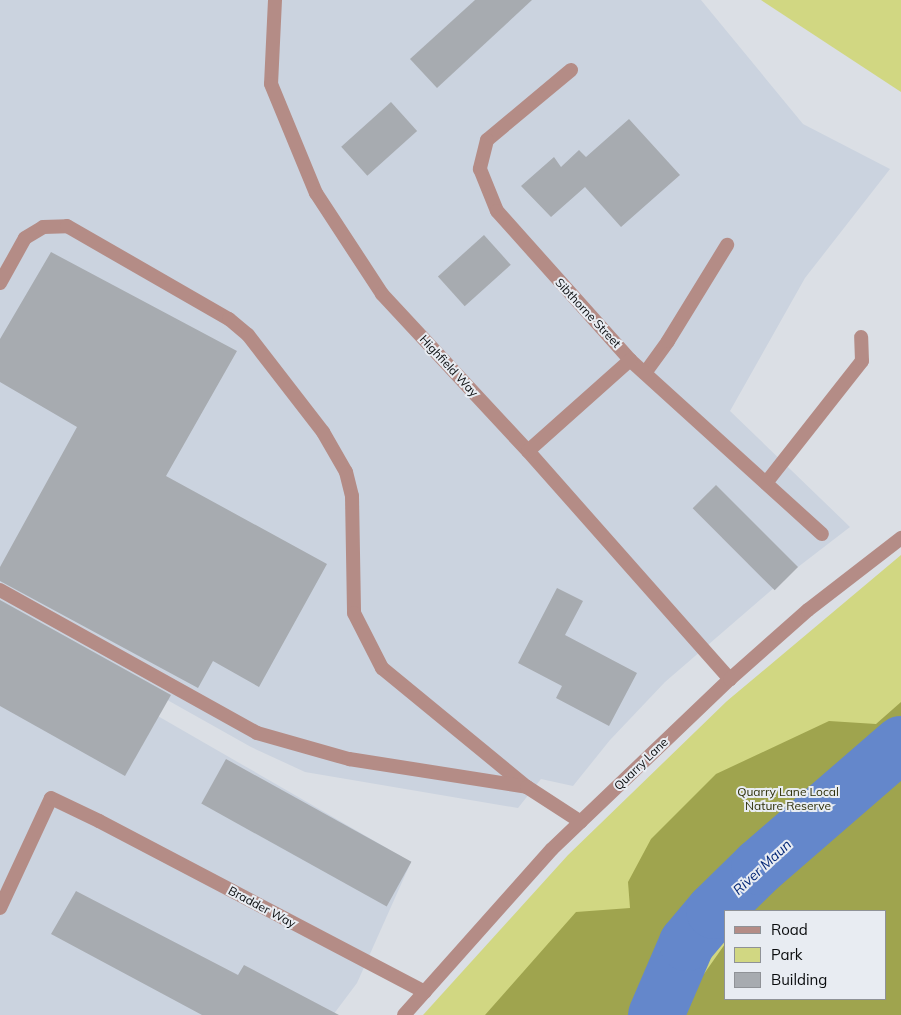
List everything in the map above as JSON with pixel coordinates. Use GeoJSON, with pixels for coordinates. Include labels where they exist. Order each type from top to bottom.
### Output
{"type":"FeatureCollection","features":[{"type":"Feature","properties":{"kind":"street","name":"Highfield Way"},"geometry":{"type":"LineString","coordinates":[[275,0],[271,84],[316,193],[382,294],[528,451],[730,679]]}},
{"type":"Feature","properties":{"kind":"street","name":"Sibthorne Street"},"geometry":{"type":"LineString","coordinates":[[571,70],[487,140],[480,169],[496,211],[630,360],[822,534]]}},
{"type":"Feature","properties":{"kind":"street"},"geometry":{"type":"LineString","coordinates":[[0,283],[25,238],[43,227],[66,226],[229,319],[248,335],[323,432],[346,472],[352,496],[356,569],[354,613],[382,668],[527,787],[581,822]]}},
{"type":"Feature","properties":{"kind":"street"},"geometry":{"type":"LineString","coordinates":[[645,373],[668,341],[727,245]]}},
{"type":"Feature","properties":{"kind":"street"},"geometry":{"type":"LineString","coordinates":[[766,483],[862,361],[861,337]]}},
{"type":"Feature","properties":{"kind":"street"},"geometry":{"type":"LineString","coordinates":[[528,451],[630,360]]}},
{"type":"Feature","properties":{"kind":"street","name":"Quarry Lane"},"geometry":{"type":"LineString","coordinates":[[404,1015],[552,850],[581,822],[730,679],[808,610],[901,538]]}},
{"type":"Feature","properties":{"kind":"street"},"geometry":{"type":"LineString","coordinates":[[0,590],[256,733],[349,759],[527,787]]}},
{"type":"Feature","properties":{"kind":"street","name":"Bradder Way"},"geometry":{"type":"LineString","coordinates":[[0,908],[51,798],[99,821],[425,992]]}},
{"type":"Feature","properties":{"kind":"shaded area"},"geometry":{"type":"Polygon","coordinates":[[[0,0],[701,0],[803,124],[890,169],[805,278],[730,411],[850,527],[798,567],[665,682],[610,740],[573,786],[541,779],[518,808],[305,772],[251,747],[0,606],[0,0]]]}},
{"type":"Feature","properties":{"kind":"shaded area"},"geometry":{"type":"Polygon","coordinates":[[[0,625],[411,862],[357,983],[333,1015],[0,1015],[0,625]]]}},
{"type":"Feature","properties":{"kind":"green space"},"geometry":{"type":"Polygon","coordinates":[[[761,0],[901,0],[901,92],[761,0]]]}},
{"type":"Feature","properties":{"kind":"green space","name":"Quarry Lane Local Nature Reserve"},"geometry":{"type":"Polygon","coordinates":[[[901,555],[901,1015],[423,1015],[568,855],[727,701],[901,555]]]}},
{"type":"Feature","properties":{"kind":"green space"},"geometry":{"type":"Polygon","coordinates":[[[901,702],[901,1015],[675,1015],[724,945],[724,1000],[886,1000],[886,910],[748,910],[731,877],[700,893],[673,937],[633,1015],[485,1015],[576,912],[630,908],[628,882],[651,839],[716,774],[829,721],[876,724],[901,702]]]}},
{"type":"Feature","properties":{"kind":"building"},"geometry":{"type":"Polygon","coordinates":[[[475,0],[532,0],[437,88],[410,59],[475,0]]]}},
{"type":"Feature","properties":{"kind":"building"},"geometry":{"type":"Polygon","coordinates":[[[391,102],[417,131],[367,176],[341,147],[391,102]]]}},
{"type":"Feature","properties":{"kind":"building"},"geometry":{"type":"Polygon","coordinates":[[[629,119],[680,175],[621,227],[585,187],[551,217],[521,186],[554,157],[561,167],[579,150],[586,157],[629,119]]]}},
{"type":"Feature","properties":{"kind":"building"},"geometry":{"type":"Polygon","coordinates":[[[484,235],[511,265],[465,306],[438,276],[484,235]]]}},
{"type":"Feature","properties":{"kind":"building"},"geometry":{"type":"Polygon","coordinates":[[[51,252],[237,351],[166,476],[327,564],[259,687],[213,661],[198,688],[0,581],[0,567],[77,427],[0,382],[0,339],[51,252]]]}},
{"type":"Feature","properties":{"kind":"building"},"geometry":{"type":"Polygon","coordinates":[[[716,485],[798,567],[775,590],[693,508],[716,485]]]}},
{"type":"Feature","properties":{"kind":"building"},"geometry":{"type":"Polygon","coordinates":[[[557,588],[583,601],[565,635],[637,673],[609,726],[556,698],[562,686],[518,663],[557,588]]]}},
{"type":"Feature","properties":{"kind":"building"},"geometry":{"type":"Polygon","coordinates":[[[0,600],[171,695],[125,776],[0,706],[0,600]]]}},
{"type":"Feature","properties":{"kind":"building"},"geometry":{"type":"Polygon","coordinates":[[[226,759],[411,862],[387,906],[201,804],[226,759]]]}},
{"type":"Feature","properties":{"kind":"building"},"geometry":{"type":"Polygon","coordinates":[[[76,891],[238,975],[244,965],[339,1015],[202,1015],[51,934],[76,891]]]}},
{"type":"Feature","properties":{"kind":"waterway","name":"River Maun"},"geometry":{"type":"LineString","coordinates":[[656,1015],[687,943],[714,911],[759,867],[901,744]]}}]}
